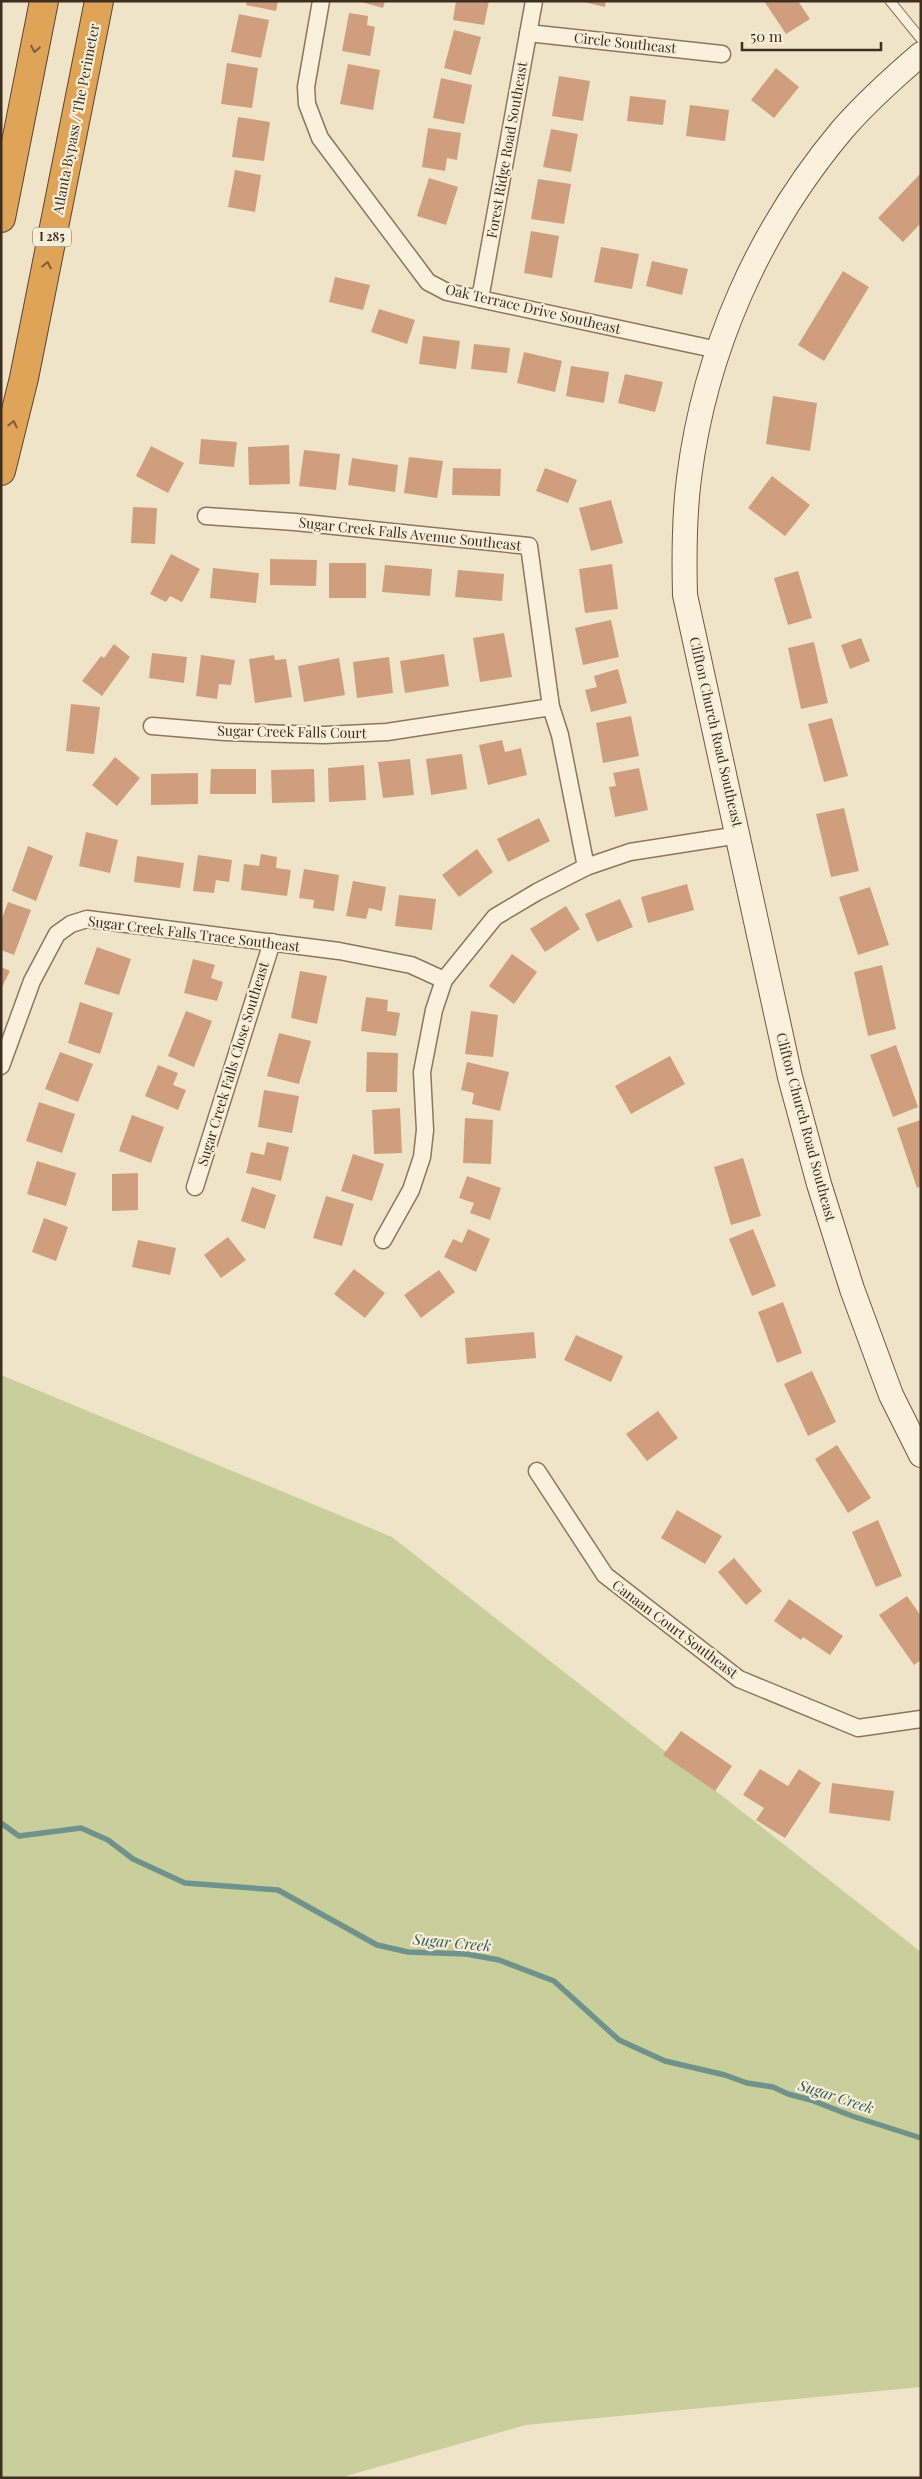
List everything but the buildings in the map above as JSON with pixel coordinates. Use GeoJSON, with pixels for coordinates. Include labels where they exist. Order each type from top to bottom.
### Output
{"type":"FeatureCollection","features":[{"type":"Feature","properties":{"kind":"highway"},"geometry":{"type":"LineString","coordinates":[[1,218],[44,1]]}},
{"type":"Feature","properties":{"kind":"highway","name":"Atlanta Bypass / The Perimeter"},"geometry":{"type":"LineString","coordinates":[[1,471],[24,378],[99,1]]}},
{"type":"Feature","properties":{"kind":"street","name":"Oak Terrace Drive Southeast"},"geometry":{"type":"LineString","coordinates":[[322,1],[306,87],[307,104],[320,138],[428,282],[447,292],[718,350]]}},
{"type":"Feature","properties":{"kind":"street","name":"Forest Ridge Road Southeast"},"geometry":{"type":"LineString","coordinates":[[480,299],[534,1]]}},
{"type":"Feature","properties":{"kind":"street","name":"Circle Southeast"},"geometry":{"type":"LineString","coordinates":[[528,33],[722,54]]}},
{"type":"Feature","properties":{"kind":"street","name":"Clifton Church Road Southeast"},"geometry":{"type":"LineString","coordinates":[[921,54],[881,89],[843,129],[809,173],[778,219],[752,266],[718,350],[698,424],[689,479],[684,534],[685,595],[739,835],[790,1077],[819,1184],[852,1289],[891,1394],[921,1455]]}},
{"type":"Feature","properties":{"kind":"street","name":"Sugar Creek Falls Avenue Southeast"},"geometry":{"type":"LineString","coordinates":[[206,516],[295,522],[529,546],[551,707],[560,736],[586,866]]}},
{"type":"Feature","properties":{"kind":"street","name":"Sugar Creek Falls Court"},"geometry":{"type":"LineString","coordinates":[[152,726],[225,732],[333,735],[387,732],[551,707]]}},
{"type":"Feature","properties":{"kind":"street"},"geometry":{"type":"LineString","coordinates":[[383,1240],[411,1190],[422,1158],[425,1130],[422,1072],[434,1010],[444,980],[495,917],[586,866],[630,852],[739,835]]}},
{"type":"Feature","properties":{"kind":"street","name":"Sugar Creek Falls Trace Southeast"},"geometry":{"type":"LineString","coordinates":[[1,1066],[32,981],[57,934],[71,924],[86,919],[339,951],[411,965],[444,980]]}},
{"type":"Feature","properties":{"kind":"street","name":"Sugar Creek Falls Close Southeast"},"geometry":{"type":"LineString","coordinates":[[194,1187],[272,942]]}},
{"type":"Feature","properties":{"kind":"street","name":"Canaan Court Southeast"},"geometry":{"type":"LineString","coordinates":[[537,1472],[605,1575],[739,1679],[858,1728],[921,1719]]}},
{"type":"Feature","properties":{"kind":"lane"},"geometry":{"type":"LineString","coordinates":[[890,1],[921,39]]}},
{"type":"Feature","properties":{"kind":"green space"},"geometry":{"type":"Polygon","coordinates":[[[1,1375],[392,1537],[921,1952],[921,2387],[526,2425],[339,2478],[1,2478],[1,1375]]]}},
{"type":"Feature","properties":{"kind":"waterway","name":"Sugar Creek"},"geometry":{"type":"LineString","coordinates":[[1,1823],[19,1836],[81,1828],[108,1840],[133,1859],[185,1883],[278,1890],[377,1945],[408,1952],[466,1954],[499,1960],[554,1981],[619,2040],[665,2061],[725,2075],[747,2083],[773,2087],[788,2094],[811,2100],[852,2116],[921,2138]]}}]}
